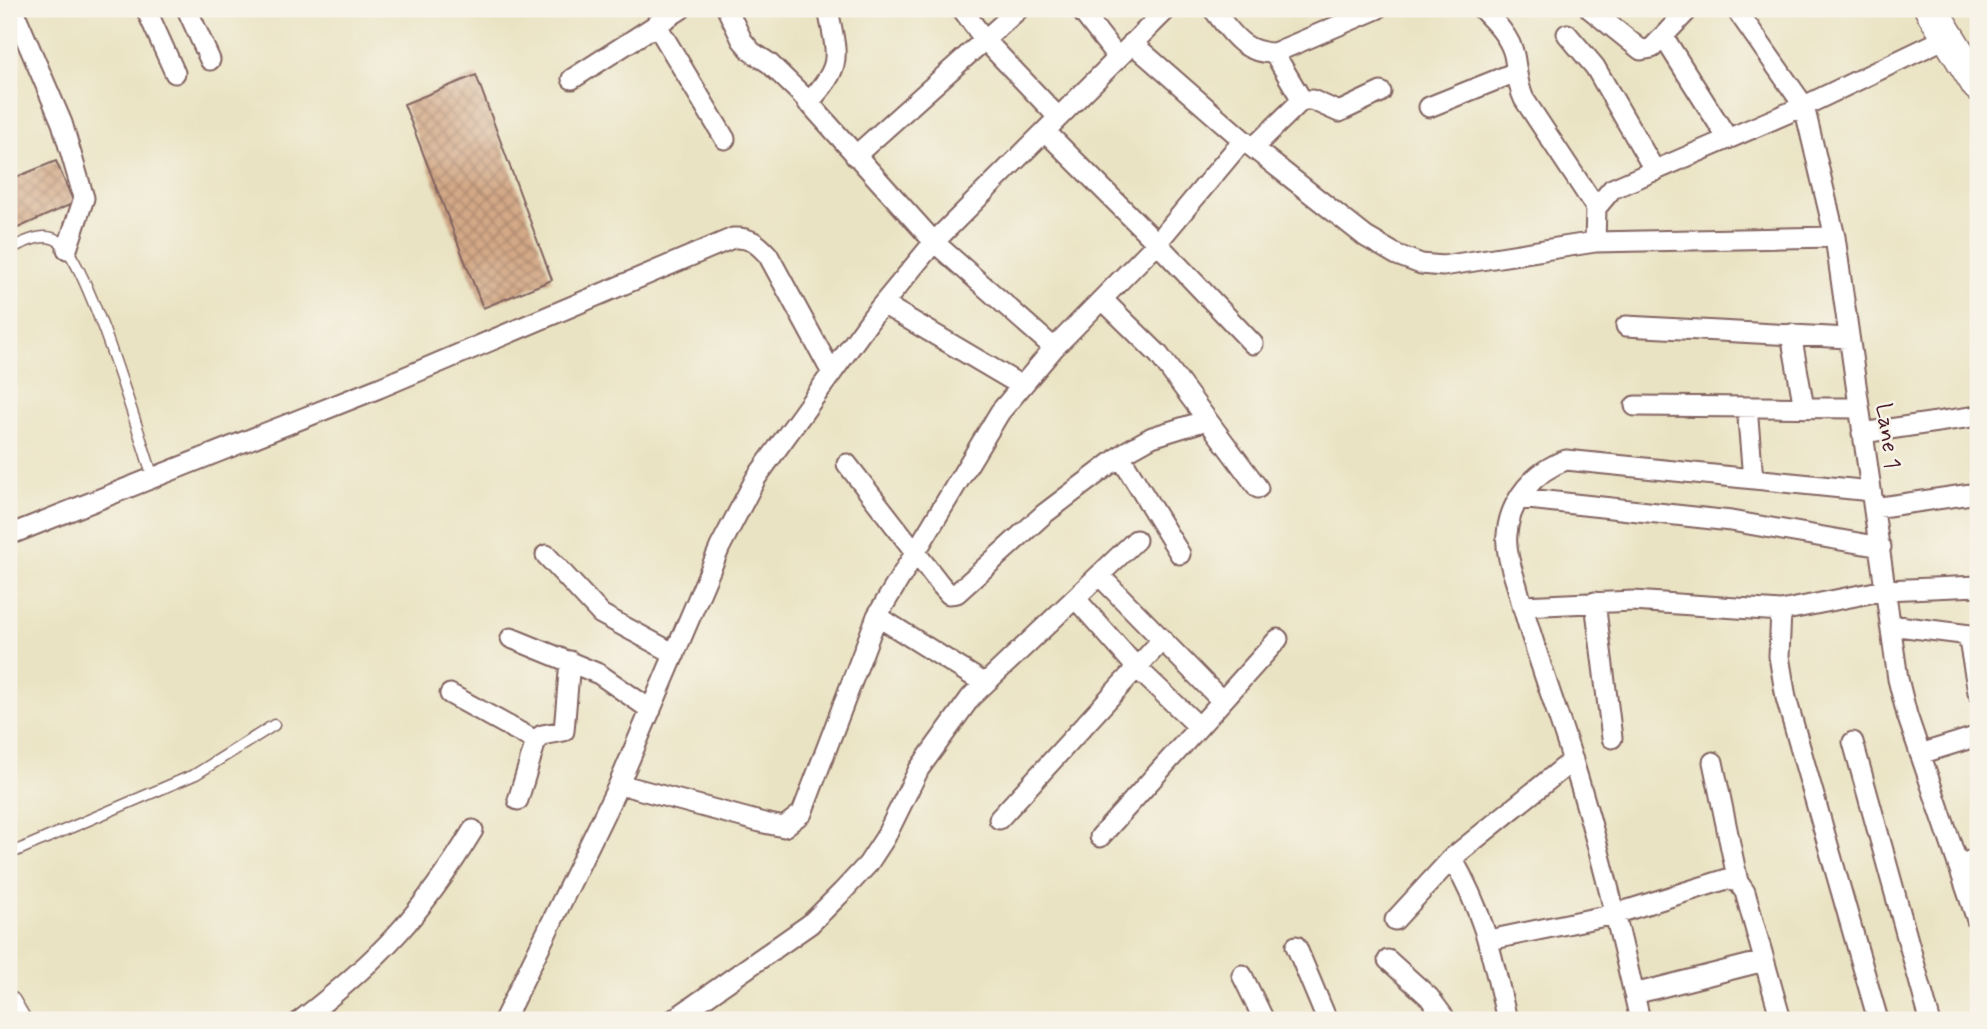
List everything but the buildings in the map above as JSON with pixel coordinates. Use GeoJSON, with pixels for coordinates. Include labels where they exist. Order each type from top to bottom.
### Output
{"type":"FeatureCollection","features":[{"type":"Feature","properties":{"kind":"highway"},"geometry":{"type":"LineString","coordinates":[[1941,17],[1978,85]]}},
{"type":"Feature","properties":{"kind":"street"},"geometry":{"type":"LineString","coordinates":[[13,9],[62,123],[85,198],[66,249]]}},
{"type":"Feature","properties":{"kind":"street"},"geometry":{"type":"LineString","coordinates":[[146,9],[175,73]]}},
{"type":"Feature","properties":{"kind":"street"},"geometry":{"type":"LineString","coordinates":[[187,9],[210,60]]}},
{"type":"Feature","properties":{"kind":"street"},"geometry":{"type":"LineString","coordinates":[[572,79],[681,9]]}},
{"type":"Feature","properties":{"kind":"street"},"geometry":{"type":"LineString","coordinates":[[727,9],[742,40],[752,52],[769,63],[808,103],[934,242],[1054,348]]}},
{"type":"Feature","properties":{"kind":"street"},"geometry":{"type":"LineString","coordinates":[[808,103],[830,80],[835,70],[828,9]]}},
{"type":"Feature","properties":{"kind":"street"},"geometry":{"type":"LineString","coordinates":[[962,9],[1051,124],[1157,243],[1253,344]]}},
{"type":"Feature","properties":{"kind":"street"},"geometry":{"type":"LineString","coordinates":[[855,156],[1019,9]]}},
{"type":"Feature","properties":{"kind":"street"},"geometry":{"type":"LineString","coordinates":[[1080,9],[1118,58]]}},
{"type":"Feature","properties":{"kind":"street"},"geometry":{"type":"LineString","coordinates":[[504,1020],[619,784],[737,512],[756,478],[883,304],[934,242],[1167,9]]}},
{"type":"Feature","properties":{"kind":"street"},"geometry":{"type":"LineString","coordinates":[[1213,9],[1242,43],[1256,53],[1274,53],[1377,9]]}},
{"type":"Feature","properties":{"kind":"street"},"geometry":{"type":"LineString","coordinates":[[1482,9],[1506,37],[1513,52],[1524,99],[1597,208]]}},
{"type":"Feature","properties":{"kind":"street"},"geometry":{"type":"LineString","coordinates":[[1590,9],[1641,50],[1652,48],[1689,9]]}},
{"type":"Feature","properties":{"kind":"street"},"geometry":{"type":"LineString","coordinates":[[1736,9],[1804,106]]}},
{"type":"Feature","properties":{"kind":"street"},"geometry":{"type":"LineString","coordinates":[[1595,242],[1597,208],[1612,189],[1804,106],[1941,17]]}},
{"type":"Feature","properties":{"kind":"street"},"geometry":{"type":"LineString","coordinates":[[656,23],[725,139]]}},
{"type":"Feature","properties":{"kind":"street"},"geometry":{"type":"LineString","coordinates":[[1567,34],[1595,67],[1656,171]]}},
{"type":"Feature","properties":{"kind":"street"},"geometry":{"type":"LineString","coordinates":[[1663,36],[1728,139]]}},
{"type":"Feature","properties":{"kind":"street"},"geometry":{"type":"LineString","coordinates":[[1132,43],[1248,144],[1366,237],[1397,255],[1421,264],[1443,266],[1595,242],[1835,237]]}},
{"type":"Feature","properties":{"kind":"street"},"geometry":{"type":"LineString","coordinates":[[1274,53],[1301,100]]}},
{"type":"Feature","properties":{"kind":"street"},"geometry":{"type":"LineString","coordinates":[[1429,107],[1516,72]]}},
{"type":"Feature","properties":{"kind":"street"},"geometry":{"type":"LineString","coordinates":[[619,784],[764,823],[785,827],[793,822],[802,813],[877,616],[1000,412],[1054,348],[1157,243],[1248,144],[1301,100],[1312,100],[1339,112],[1381,92]]}},
{"type":"Feature","properties":{"kind":"street","name":"Lane 1"},"geometry":{"type":"LineString","coordinates":[[1804,106],[1835,237],[1898,679],[1920,754],[1978,923]]}},
{"type":"Feature","properties":{"kind":"street"},"geometry":{"type":"LineString","coordinates":[[9,535],[392,382],[733,238],[744,237],[756,242],[768,256],[832,373]]}},
{"type":"Feature","properties":{"kind":"street"},"geometry":{"type":"LineString","coordinates":[[1102,299],[1159,355],[1258,488]]}},
{"type":"Feature","properties":{"kind":"street"},"geometry":{"type":"LineString","coordinates":[[883,304],[1022,386]]}},
{"type":"Feature","properties":{"kind":"street"},"geometry":{"type":"LineString","coordinates":[[1626,326],[1849,338]]}},
{"type":"Feature","properties":{"kind":"street"},"geometry":{"type":"LineString","coordinates":[[1791,334],[1804,408]]}},
{"type":"Feature","properties":{"kind":"street"},"geometry":{"type":"LineString","coordinates":[[1635,406],[1858,408]]}},
{"type":"Feature","properties":{"kind":"street"},"geometry":{"type":"LineString","coordinates":[[1747,407],[1753,479]]}},
{"type":"Feature","properties":{"kind":"street"},"geometry":{"type":"LineString","coordinates":[[1862,433],[1978,415]]}},
{"type":"Feature","properties":{"kind":"street"},"geometry":{"type":"LineString","coordinates":[[847,464],[949,594],[957,593],[1037,520],[1120,456],[1152,437],[1207,420]]}},
{"type":"Feature","properties":{"kind":"street"},"geometry":{"type":"LineString","coordinates":[[1120,456],[1180,554]]}},
{"type":"Feature","properties":{"kind":"street"},"geometry":{"type":"LineString","coordinates":[[1640,1020],[1615,914],[1573,760],[1522,606],[1507,535],[1519,498],[1537,474],[1566,460],[1753,479],[1872,499],[1978,494]]}},
{"type":"Feature","properties":{"kind":"street"},"geometry":{"type":"LineString","coordinates":[[1519,498],[1731,521],[1881,547]]}},
{"type":"Feature","properties":{"kind":"street"},"geometry":{"type":"LineString","coordinates":[[673,1020],[810,924],[842,892],[868,864],[885,838],[919,769],[971,696],[1136,540]]}},
{"type":"Feature","properties":{"kind":"street"},"geometry":{"type":"LineString","coordinates":[[546,555],[601,614],[675,654]]}},
{"type":"Feature","properties":{"kind":"street"},"geometry":{"type":"LineString","coordinates":[[1100,576],[1221,700]]}},
{"type":"Feature","properties":{"kind":"street"},"geometry":{"type":"LineString","coordinates":[[1522,606],[1633,601],[1781,611],[1885,590],[1978,586]]}},
{"type":"Feature","properties":{"kind":"street"},"geometry":{"type":"LineString","coordinates":[[1076,599],[1137,668],[1198,726]]}},
{"type":"Feature","properties":{"kind":"street"},"geometry":{"type":"LineString","coordinates":[[1595,602],[1612,738]]}},
{"type":"Feature","properties":{"kind":"street"},"geometry":{"type":"LineString","coordinates":[[1781,611],[1779,656],[1786,698],[1878,1020]]}},
{"type":"Feature","properties":{"kind":"street"},"geometry":{"type":"LineString","coordinates":[[877,616],[984,683]]}},
{"type":"Feature","properties":{"kind":"street"},"geometry":{"type":"LineString","coordinates":[[1890,625],[1973,636],[1978,692]]}},
{"type":"Feature","properties":{"kind":"street"},"geometry":{"type":"LineString","coordinates":[[511,638],[599,674],[651,710]]}},
{"type":"Feature","properties":{"kind":"street"},"geometry":{"type":"LineString","coordinates":[[1100,836],[1278,639]]}},
{"type":"Feature","properties":{"kind":"street"},"geometry":{"type":"LineString","coordinates":[[999,819],[1162,640]]}},
{"type":"Feature","properties":{"kind":"street"},"geometry":{"type":"LineString","coordinates":[[518,800],[536,741],[542,735],[564,731],[570,661]]}},
{"type":"Feature","properties":{"kind":"street"},"geometry":{"type":"LineString","coordinates":[[450,694],[536,741]]}},
{"type":"Feature","properties":{"kind":"street"},"geometry":{"type":"LineString","coordinates":[[1920,754],[1978,736]]}},
{"type":"Feature","properties":{"kind":"street"},"geometry":{"type":"LineString","coordinates":[[1853,742],[1930,1020]]}},
{"type":"Feature","properties":{"kind":"street"},"geometry":{"type":"LineString","coordinates":[[1395,920],[1452,858],[1573,760]]}},
{"type":"Feature","properties":{"kind":"street"},"geometry":{"type":"LineString","coordinates":[[1713,762],[1738,882],[1745,892],[1781,1020]]}},
{"type":"Feature","properties":{"kind":"street"},"geometry":{"type":"LineString","coordinates":[[301,1020],[354,979],[399,935],[439,886],[473,830]]}},
{"type":"Feature","properties":{"kind":"street"},"geometry":{"type":"LineString","coordinates":[[1452,858],[1473,894],[1489,940],[1507,1020]]}},
{"type":"Feature","properties":{"kind":"street"},"geometry":{"type":"LineString","coordinates":[[1958,865],[1978,858]]}},
{"type":"Feature","properties":{"kind":"street"},"geometry":{"type":"LineString","coordinates":[[1489,940],[1615,914],[1727,879],[1738,882]]}},
{"type":"Feature","properties":{"kind":"street"},"geometry":{"type":"LineString","coordinates":[[1296,946],[1327,1020]]}},
{"type":"Feature","properties":{"kind":"street"},"geometry":{"type":"LineString","coordinates":[[1388,960],[1429,997],[1447,1020]]}},
{"type":"Feature","properties":{"kind":"street"},"geometry":{"type":"LineString","coordinates":[[1634,994],[1764,961]]}},
{"type":"Feature","properties":{"kind":"street"},"geometry":{"type":"LineString","coordinates":[[1242,975],[1264,1020]]}},
{"type":"Feature","properties":{"kind":"street"},"geometry":{"type":"LineString","coordinates":[[9,1003],[19,1020]]}},
{"type":"Feature","properties":{"kind":"lane"},"geometry":{"type":"LineString","coordinates":[[9,249],[37,237],[50,237],[66,249],[93,301],[153,477]]}},
{"type":"Feature","properties":{"kind":"lane"},"geometry":{"type":"LineString","coordinates":[[9,855],[196,774],[274,725]]}}]}
